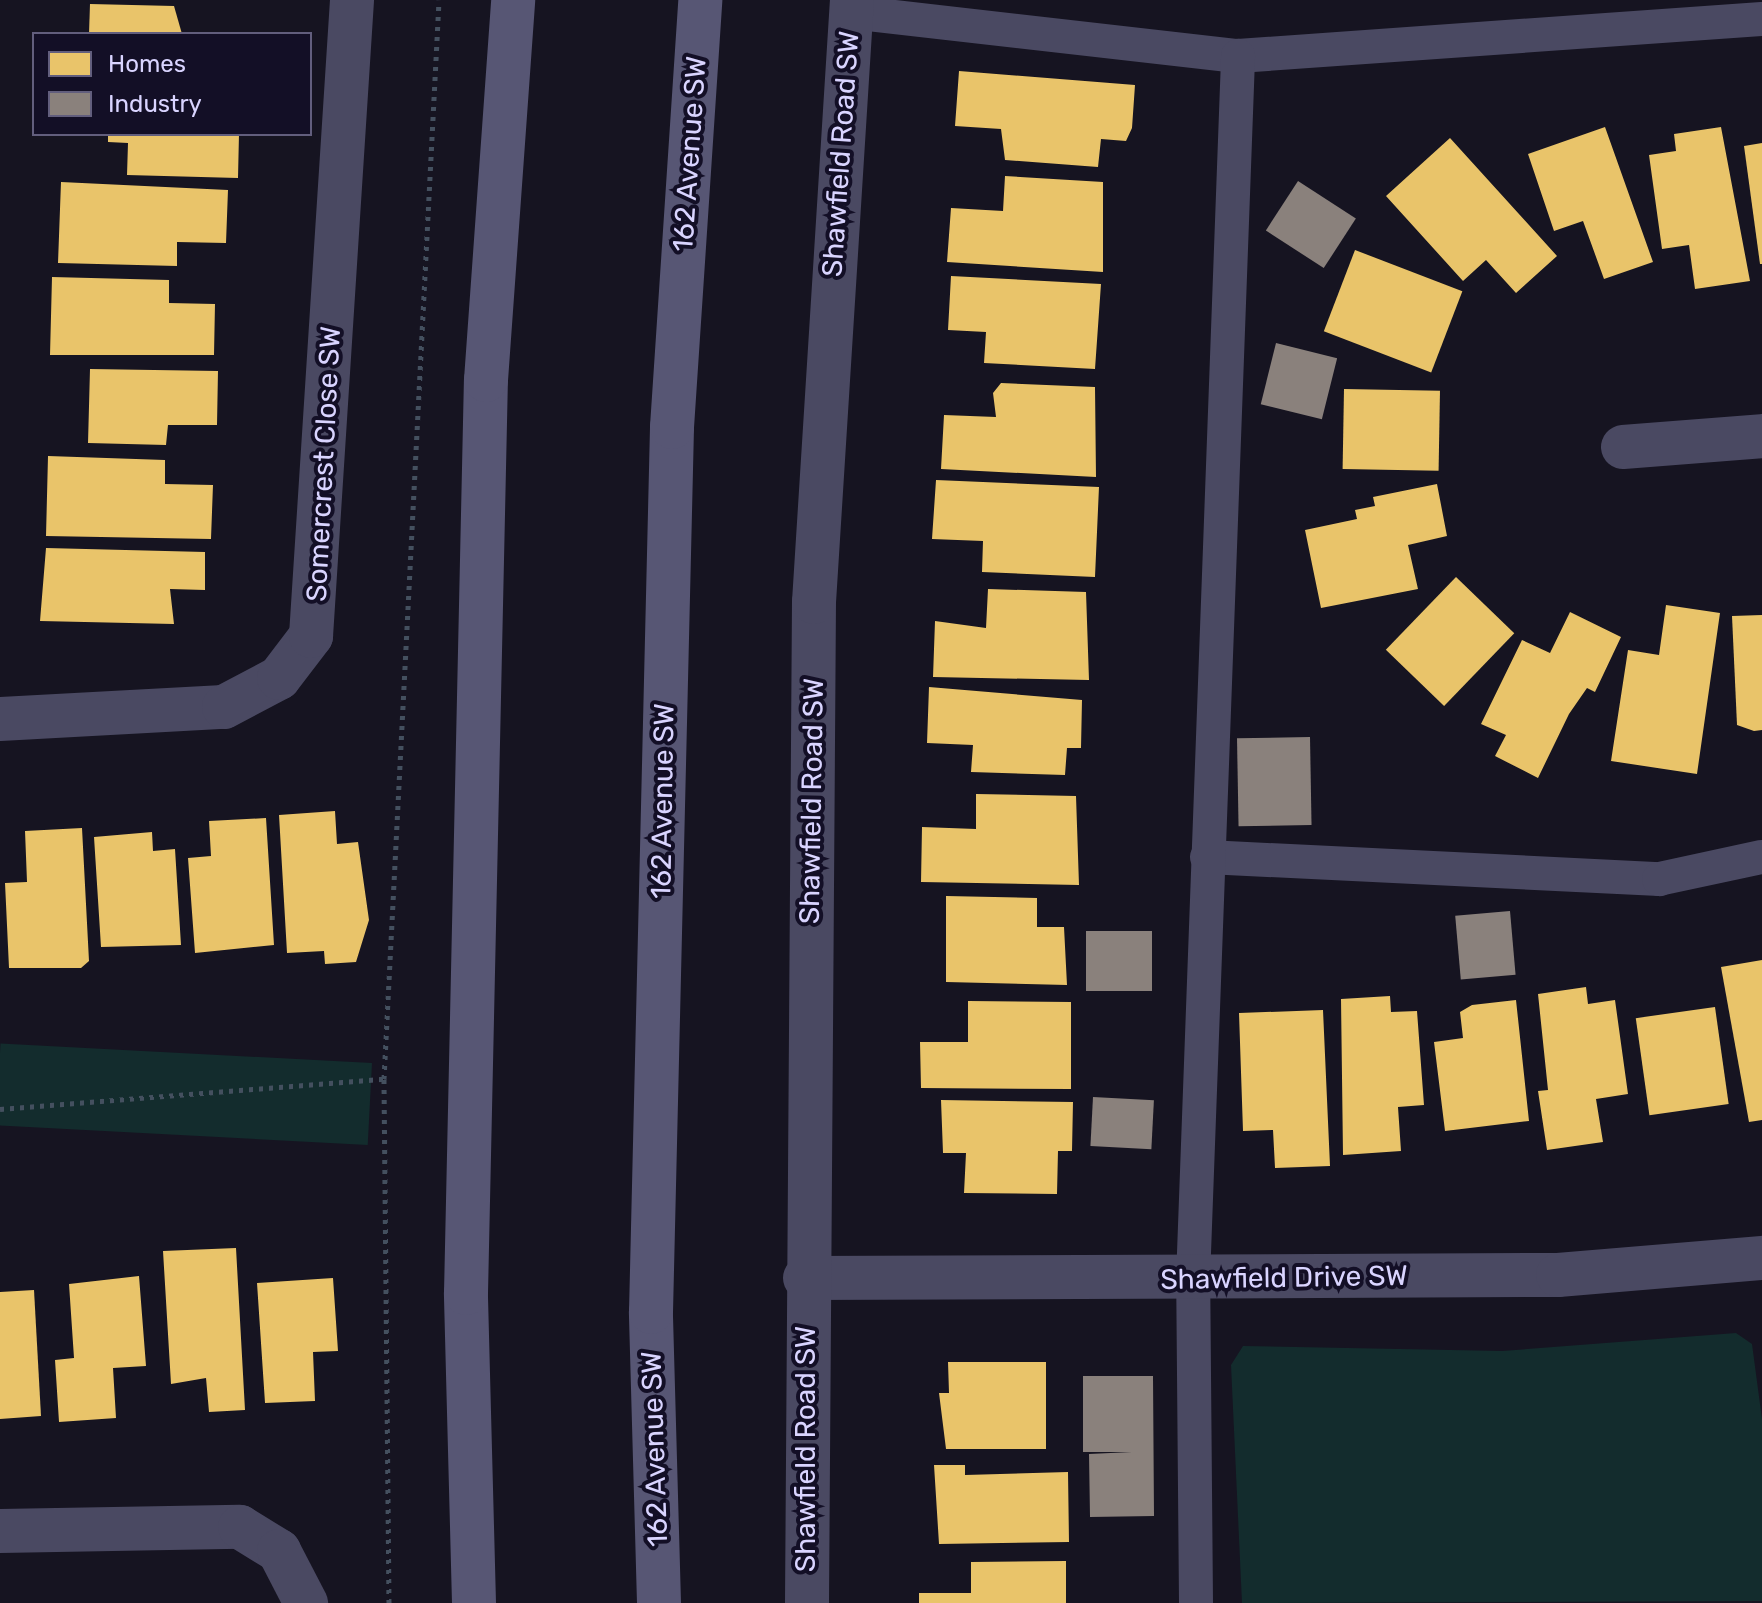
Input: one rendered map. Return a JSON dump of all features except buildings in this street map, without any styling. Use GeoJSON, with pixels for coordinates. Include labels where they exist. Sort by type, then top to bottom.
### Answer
{"type":"FeatureCollection","features":[{"type":"Feature","properties":{"kind":"main road"},"geometry":{"type":"LineString","coordinates":[[474,1603],[466,1293],[486,395],[513,0]]}},
{"type":"Feature","properties":{"kind":"main road","name":"162 Avenue SW"},"geometry":{"type":"LineString","coordinates":[[659,1603],[651,1312],[669,522],[700,0]]}},
{"type":"Feature","properties":{"kind":"street","name":"Somercrest Close SW"},"geometry":{"type":"LineString","coordinates":[[0,719],[224,707],[279,678],[311,636],[352,0]]}},
{"type":"Feature","properties":{"kind":"street","name":"Shawfield Road SW"},"geometry":{"type":"LineString","coordinates":[[807,1603],[805,1278],[814,602],[851,6]]}},
{"type":"Feature","properties":{"kind":"street"},"geometry":{"type":"LineString","coordinates":[[1623,447],[1762,436]]}},
{"type":"Feature","properties":{"kind":"street","name":"Shawfield Drive SW"},"geometry":{"type":"LineString","coordinates":[[805,1278],[1193,1280],[1558,1275],[1762,1258]]}},
{"type":"Feature","properties":{"kind":"street"},"geometry":{"type":"LineString","coordinates":[[0,1531],[220,1523],[279,1551],[306,1603]]}},
{"type":"Feature","properties":{"kind":"lane"},"geometry":{"type":"LineString","coordinates":[[851,6],[1238,56],[1762,19]]}},
{"type":"Feature","properties":{"kind":"lane"},"geometry":{"type":"LineString","coordinates":[[1196,1603],[1193,1280],[1238,56]]}},
{"type":"Feature","properties":{"kind":"lane"},"geometry":{"type":"LineString","coordinates":[[1207,857],[1659,879],[1762,857]]}},
{"type":"Feature","properties":{"kind":"path"},"geometry":{"type":"LineString","coordinates":[[389,1603],[384,1079],[439,0]]}},
{"type":"Feature","properties":{"kind":"path"},"geometry":{"type":"LineString","coordinates":[[0,1109],[384,1079]]}},
{"type":"Feature","properties":{"kind":"green space"},"geometry":{"type":"Polygon","coordinates":[[[1,1044],[372,1063],[368,1145],[0,1126],[1,1044]]]}},
{"type":"Feature","properties":{"kind":"green space"},"geometry":{"type":"Polygon","coordinates":[[[1736,1333],[1752,1344],[1762,1419],[1762,1601],[1242,1603],[1231,1365],[1243,1346],[1502,1351],[1736,1333]]]}}]}
